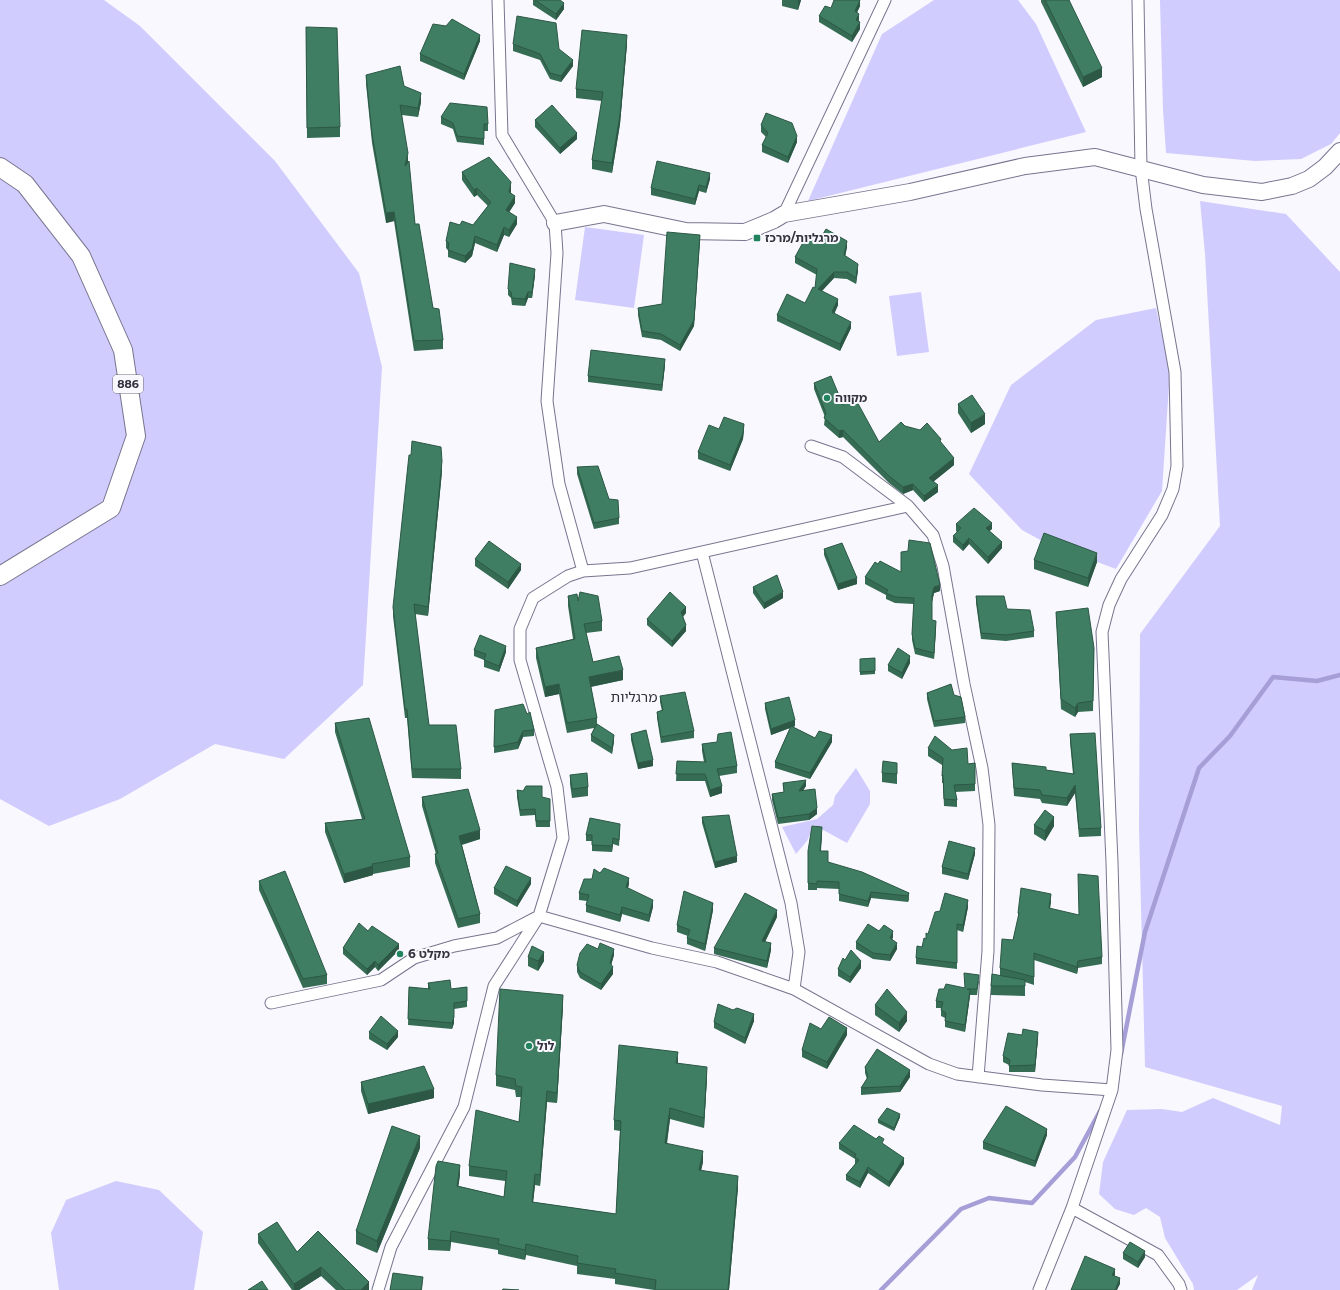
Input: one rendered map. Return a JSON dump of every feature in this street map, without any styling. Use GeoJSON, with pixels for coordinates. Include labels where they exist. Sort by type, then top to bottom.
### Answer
{"type":"FeatureCollection","features":[{"type":"Feature","properties":{"kind":"main road","name":"886"},"geometry":{"type":"LineString","coordinates":[[0,167],[25,184],[81,256],[123,350],[136,436],[111,508],[0,576]]}},
{"type":"Feature","properties":{"kind":"street"},"geometry":{"type":"LineString","coordinates":[[498,0],[502,135],[555,223],[557,253],[547,401],[559,484],[583,571]]}},
{"type":"Feature","properties":{"kind":"street"},"geometry":{"type":"LineString","coordinates":[[784,214],[885,0]]}},
{"type":"Feature","properties":{"kind":"street"},"geometry":{"type":"LineString","coordinates":[[1039,1290],[1072,1208],[1112,1090],[1117,1050],[1113,869],[1102,632],[1108,604],[1121,579],[1162,515],[1173,489],[1177,466],[1175,372],[1146,209],[1141,168],[1138,0]]}},
{"type":"Feature","properties":{"kind":"street"},"geometry":{"type":"LineString","coordinates":[[555,223],[604,214],[686,231],[745,232],[774,220],[784,214],[910,192],[1025,166],[1095,157],[1203,185],[1262,192],[1292,186],[1309,179],[1325,167],[1340,151]]}},
{"type":"Feature","properties":{"kind":"street"},"geometry":{"type":"LineString","coordinates":[[811,446],[843,456],[908,506],[933,535],[943,566],[964,684],[982,768],[989,825],[988,952],[978,1077]]}},
{"type":"Feature","properties":{"kind":"street"},"geometry":{"type":"LineString","coordinates":[[378,1290],[392,1247],[464,1107],[494,986],[539,916],[563,838],[557,787],[520,660],[520,629],[534,598],[568,576],[583,571],[630,568],[908,506]]}},
{"type":"Feature","properties":{"kind":"street"},"geometry":{"type":"LineString","coordinates":[[702,552],[791,903],[799,952],[794,989]]}},
{"type":"Feature","properties":{"kind":"street"},"geometry":{"type":"LineString","coordinates":[[271,1004],[381,980],[414,958],[454,946],[497,938],[539,916],[652,948],[717,962],[794,989],[929,1064],[957,1074],[1042,1085],[1112,1090]]}},
{"type":"Feature","properties":{"kind":"street"},"geometry":{"type":"LineString","coordinates":[[1072,1208],[1158,1255],[1179,1284],[1181,1290]]}},
{"type":"Feature","properties":{"kind":"shaded area"},"geometry":{"type":"Polygon","coordinates":[[[0,0],[104,0],[140,26],[275,161],[359,273],[382,367],[363,685],[284,759],[215,744],[120,799],[49,826],[0,799],[0,0]]]}},
{"type":"Feature","properties":{"kind":"shaded area"},"geometry":{"type":"Polygon","coordinates":[[[934,0],[1018,0],[1036,24],[1086,132],[808,201],[882,34],[934,0]]]}},
{"type":"Feature","properties":{"kind":"shaded area"},"geometry":{"type":"Polygon","coordinates":[[[1160,0],[1340,0],[1340,133],[1331,144],[1301,159],[1255,161],[1166,153],[1163,110],[1160,0]]]}},
{"type":"Feature","properties":{"kind":"shaded area"},"geometry":{"type":"Polygon","coordinates":[[[1200,201],[1286,214],[1340,272],[1340,1290],[1252,1290],[1258,1275],[1237,1290],[1194,1290],[1193,1284],[1165,1238],[1160,1217],[1146,1208],[1134,1215],[1115,1209],[1099,1194],[1103,1162],[1127,1110],[1162,1109],[1182,1112],[1213,1098],[1280,1125],[1282,1106],[1145,1067],[1139,828],[1140,634],[1220,526],[1205,254],[1200,201]]]}},
{"type":"Feature","properties":{"kind":"shaded area"},"geometry":{"type":"Polygon","coordinates":[[[585,227],[644,235],[634,308],[575,300],[585,227]]]}},
{"type":"Feature","properties":{"kind":"shaded area"},"geometry":{"type":"Polygon","coordinates":[[[921,292],[929,352],[897,356],[889,296],[921,292]]]}},
{"type":"Feature","properties":{"kind":"shaded area"},"geometry":{"type":"Polygon","coordinates":[[[1156,308],[1170,370],[1162,491],[1116,569],[1044,542],[1022,530],[969,474],[1011,385],[1096,320],[1156,308]]]}},
{"type":"Feature","properties":{"kind":"shaded area"},"geometry":{"type":"Polygon","coordinates":[[[856,768],[870,791],[870,804],[847,843],[814,825],[807,841],[796,854],[782,827],[817,819],[833,805],[835,796],[856,768]]]}},
{"type":"Feature","properties":{"kind":"shaded area"},"geometry":{"type":"Polygon","coordinates":[[[116,1181],[159,1190],[203,1232],[194,1290],[59,1290],[51,1233],[66,1200],[116,1181]]]}},
{"type":"Feature","properties":{"kind":"building"},"geometry":{"type":"Polygon","coordinates":[[[535,0],[560,0],[564,3],[556,14],[535,0]]]}},
{"type":"Feature","properties":{"kind":"building"},"geometry":{"type":"Polygon","coordinates":[[[834,0],[860,0],[855,11],[859,14],[856,20],[860,22],[852,36],[819,16],[825,6],[831,8],[834,0]]]}},
{"type":"Feature","properties":{"kind":"building"},"geometry":{"type":"Polygon","coordinates":[[[1045,0],[1069,0],[1102,68],[1083,77],[1045,0]]]}},
{"type":"Feature","properties":{"kind":"building"},"geometry":{"type":"Polygon","coordinates":[[[517,16],[556,23],[559,49],[573,60],[561,76],[550,73],[540,54],[513,44],[517,16]]]}},
{"type":"Feature","properties":{"kind":"building"},"geometry":{"type":"Polygon","coordinates":[[[452,19],[480,35],[464,74],[420,54],[433,24],[446,26],[452,19]]]}},
{"type":"Feature","properties":{"kind":"building"},"geometry":{"type":"Polygon","coordinates":[[[306,27],[337,28],[340,127],[307,128],[306,27]]]}},
{"type":"Feature","properties":{"kind":"building"},"geometry":{"type":"Polygon","coordinates":[[[582,30],[627,35],[620,115],[612,163],[592,160],[603,92],[576,89],[582,30]]]}},
{"type":"Feature","properties":{"kind":"building"},"geometry":{"type":"Polygon","coordinates":[[[400,66],[404,86],[421,93],[418,108],[400,105],[408,153],[405,166],[409,161],[415,224],[419,224],[433,308],[439,309],[443,340],[414,341],[394,212],[386,213],[372,134],[366,75],[400,66]]]}},
{"type":"Feature","properties":{"kind":"building"},"geometry":{"type":"Polygon","coordinates":[[[450,103],[487,107],[488,124],[484,124],[484,139],[457,136],[453,123],[441,117],[450,103]]]}},
{"type":"Feature","properties":{"kind":"building"},"geometry":{"type":"Polygon","coordinates":[[[552,105],[577,133],[560,148],[535,120],[552,105]]]}},
{"type":"Feature","properties":{"kind":"building"},"geometry":{"type":"Polygon","coordinates":[[[766,113],[792,123],[797,136],[788,157],[762,145],[768,133],[761,125],[766,113]]]}},
{"type":"Feature","properties":{"kind":"building"},"geometry":{"type":"Polygon","coordinates":[[[489,157],[511,182],[509,192],[515,196],[506,210],[517,217],[509,230],[504,227],[497,245],[475,236],[472,249],[465,256],[448,250],[449,243],[446,241],[450,222],[460,225],[462,221],[473,225],[491,202],[477,188],[474,190],[462,172],[489,157]]]}},
{"type":"Feature","properties":{"kind":"building"},"geometry":{"type":"Polygon","coordinates":[[[657,161],[710,173],[706,187],[699,185],[695,199],[651,188],[657,161]]]}},
{"type":"Feature","properties":{"kind":"building"},"geometry":{"type":"Polygon","coordinates":[[[826,229],[847,241],[844,255],[858,264],[856,278],[847,272],[834,272],[818,289],[838,299],[832,312],[851,322],[840,344],[777,315],[787,294],[805,303],[813,287],[815,288],[817,269],[795,257],[806,237],[818,243],[826,229]]]}},
{"type":"Feature","properties":{"kind":"building"},"geometry":{"type":"Polygon","coordinates":[[[667,232],[700,235],[694,320],[680,345],[661,334],[642,331],[638,308],[662,304],[667,232]]]}},
{"type":"Feature","properties":{"kind":"building"},"geometry":{"type":"Polygon","coordinates":[[[510,263],[535,269],[532,292],[528,292],[525,299],[512,298],[511,292],[508,289],[510,263]]]}},
{"type":"Feature","properties":{"kind":"building"},"geometry":{"type":"Polygon","coordinates":[[[591,350],[665,359],[662,385],[588,376],[591,350]]]}},
{"type":"Feature","properties":{"kind":"building"},"geometry":{"type":"Polygon","coordinates":[[[831,376],[843,405],[855,398],[879,442],[901,422],[905,426],[920,430],[927,423],[941,439],[940,441],[954,458],[929,478],[938,485],[924,496],[913,484],[903,487],[889,476],[843,430],[839,431],[824,418],[826,413],[814,383],[831,376]]]}},
{"type":"Feature","properties":{"kind":"building"},"geometry":{"type":"Polygon","coordinates":[[[972,395],[985,414],[971,423],[958,404],[972,395]]]}},
{"type":"Feature","properties":{"kind":"building"},"geometry":{"type":"Polygon","coordinates":[[[724,417],[744,424],[743,433],[730,465],[698,452],[709,425],[719,429],[724,417]]]}},
{"type":"Feature","properties":{"kind":"building"},"geometry":{"type":"Polygon","coordinates":[[[412,441],[441,447],[442,461],[428,607],[414,604],[429,725],[456,725],[461,769],[412,769],[407,709],[405,709],[393,607],[409,455],[411,455],[412,441]]]}},
{"type":"Feature","properties":{"kind":"building"},"geometry":{"type":"Polygon","coordinates":[[[598,466],[609,499],[618,500],[619,518],[594,523],[577,467],[598,466]]]}},
{"type":"Feature","properties":{"kind":"building"},"geometry":{"type":"Polygon","coordinates":[[[974,508],[992,523],[986,528],[1002,542],[988,557],[969,538],[963,545],[953,536],[961,528],[956,524],[974,508]]]}},
{"type":"Feature","properties":{"kind":"building"},"geometry":{"type":"Polygon","coordinates":[[[1044,533],[1097,553],[1088,578],[1034,560],[1044,533]]]}},
{"type":"Feature","properties":{"kind":"building"},"geometry":{"type":"Polygon","coordinates":[[[909,540],[930,543],[940,585],[934,587],[932,596],[932,620],[936,621],[934,653],[915,648],[912,634],[914,598],[895,597],[886,593],[888,590],[865,577],[875,562],[878,564],[880,561],[901,572],[901,552],[908,551],[909,540]]]}},
{"type":"Feature","properties":{"kind":"building"},"geometry":{"type":"Polygon","coordinates":[[[489,541],[521,564],[508,582],[475,559],[489,541]]]}},
{"type":"Feature","properties":{"kind":"building"},"geometry":{"type":"Polygon","coordinates":[[[842,543],[857,578],[838,584],[824,549],[842,543]]]}},
{"type":"Feature","properties":{"kind":"building"},"geometry":{"type":"Polygon","coordinates":[[[777,575],[783,592],[764,603],[753,587],[777,575]]]}},
{"type":"Feature","properties":{"kind":"building"},"geometry":{"type":"Polygon","coordinates":[[[580,592],[598,596],[602,621],[584,624],[593,662],[619,656],[623,670],[589,677],[597,718],[567,723],[559,684],[545,687],[536,648],[575,639],[568,596],[577,594],[578,601],[580,592]]]}},
{"type":"Feature","properties":{"kind":"building"},"geometry":{"type":"Polygon","coordinates":[[[670,592],[686,607],[681,612],[686,625],[672,641],[647,619],[670,592]]]}},
{"type":"Feature","properties":{"kind":"building"},"geometry":{"type":"Polygon","coordinates":[[[976,596],[1004,596],[1007,609],[1030,610],[1034,631],[1006,635],[981,633],[976,596]]]}},
{"type":"Feature","properties":{"kind":"building"},"geometry":{"type":"Polygon","coordinates":[[[1088,608],[1094,648],[1093,701],[1078,703],[1075,708],[1061,699],[1056,612],[1088,608]]]}},
{"type":"Feature","properties":{"kind":"building"},"geometry":{"type":"Polygon","coordinates":[[[480,635],[506,646],[499,666],[484,660],[486,654],[474,650],[480,635]]]}},
{"type":"Feature","properties":{"kind":"building"},"geometry":{"type":"Polygon","coordinates":[[[898,648],[910,656],[902,673],[888,665],[898,648]]]}},
{"type":"Feature","properties":{"kind":"building"},"geometry":{"type":"Polygon","coordinates":[[[875,658],[875,671],[860,672],[860,659],[875,658]]]}},
{"type":"Feature","properties":{"kind":"building"},"geometry":{"type":"Polygon","coordinates":[[[951,684],[954,695],[961,697],[965,717],[934,721],[927,693],[951,684]]]}},
{"type":"Feature","properties":{"kind":"building"},"geometry":{"type":"Polygon","coordinates":[[[685,692],[694,731],[661,737],[657,712],[663,710],[660,696],[685,692]]]}},
{"type":"Feature","properties":{"kind":"building"},"geometry":{"type":"Polygon","coordinates":[[[789,697],[795,720],[771,729],[765,703],[789,697]]]}},
{"type":"Feature","properties":{"kind":"building"},"geometry":{"type":"Polygon","coordinates":[[[523,704],[527,714],[530,712],[534,730],[523,731],[518,742],[494,747],[495,710],[523,704]]]}},
{"type":"Feature","properties":{"kind":"building"},"geometry":{"type":"Polygon","coordinates":[[[369,718],[410,857],[372,864],[373,866],[344,874],[325,823],[365,819],[335,723],[369,718]]]}},
{"type":"Feature","properties":{"kind":"building"},"geometry":{"type":"Polygon","coordinates":[[[597,724],[614,735],[612,748],[591,735],[597,724]]]}},
{"type":"Feature","properties":{"kind":"building"},"geometry":{"type":"Polygon","coordinates":[[[791,726],[815,738],[819,731],[832,735],[810,773],[775,762],[791,726]]]}},
{"type":"Feature","properties":{"kind":"building"},"geometry":{"type":"Polygon","coordinates":[[[646,730],[653,760],[638,763],[631,734],[646,730]]]}},
{"type":"Feature","properties":{"kind":"building"},"geometry":{"type":"Polygon","coordinates":[[[731,732],[737,766],[717,769],[722,786],[710,790],[705,774],[676,774],[677,761],[706,762],[702,744],[717,742],[718,734],[731,732]]]}},
{"type":"Feature","properties":{"kind":"building"},"geometry":{"type":"Polygon","coordinates":[[[1095,733],[1101,828],[1079,829],[1075,785],[1067,798],[1042,795],[1040,790],[1014,788],[1012,763],[1046,767],[1046,770],[1074,774],[1070,734],[1095,733]]]}},
{"type":"Feature","properties":{"kind":"building"},"geometry":{"type":"Polygon","coordinates":[[[935,736],[952,750],[967,748],[968,764],[975,763],[975,784],[954,785],[957,800],[944,799],[943,775],[942,776],[943,758],[928,748],[935,736]]]}},
{"type":"Feature","properties":{"kind":"building"},"geometry":{"type":"Polygon","coordinates":[[[883,761],[897,763],[897,774],[882,773],[883,761]]]}},
{"type":"Feature","properties":{"kind":"building"},"geometry":{"type":"Polygon","coordinates":[[[587,773],[588,787],[572,789],[570,775],[587,773]]]}},
{"type":"Feature","properties":{"kind":"building"},"geometry":{"type":"Polygon","coordinates":[[[806,780],[799,791],[815,789],[817,808],[809,814],[778,818],[772,794],[784,792],[783,783],[806,780]]]}},
{"type":"Feature","properties":{"kind":"building"},"geometry":{"type":"Polygon","coordinates":[[[526,786],[542,786],[542,797],[550,799],[550,821],[536,821],[535,809],[520,810],[517,790],[523,791],[526,786]]]}},
{"type":"Feature","properties":{"kind":"building"},"geometry":{"type":"Polygon","coordinates":[[[468,789],[480,830],[459,836],[480,914],[458,919],[435,854],[438,853],[422,797],[468,789]]]}},
{"type":"Feature","properties":{"kind":"building"},"geometry":{"type":"Polygon","coordinates":[[[1045,810],[1054,817],[1045,831],[1034,825],[1045,810]]]}},
{"type":"Feature","properties":{"kind":"building"},"geometry":{"type":"Polygon","coordinates":[[[729,815],[737,856],[715,862],[702,817],[729,815]]]}},
{"type":"Feature","properties":{"kind":"building"},"geometry":{"type":"Polygon","coordinates":[[[590,818],[620,824],[619,840],[613,838],[612,846],[592,845],[592,835],[586,835],[590,818]]]}},
{"type":"Feature","properties":{"kind":"building"},"geometry":{"type":"Polygon","coordinates":[[[812,826],[822,827],[820,851],[828,851],[828,862],[862,872],[909,893],[908,896],[871,892],[868,901],[839,894],[839,882],[817,881],[817,884],[808,883],[808,851],[812,826]]]}},
{"type":"Feature","properties":{"kind":"building"},"geometry":{"type":"Polygon","coordinates":[[[949,841],[975,848],[968,874],[942,867],[949,841]]]}},
{"type":"Feature","properties":{"kind":"building"},"geometry":{"type":"Polygon","coordinates":[[[506,866],[531,878],[517,901],[494,888],[506,866]]]}},
{"type":"Feature","properties":{"kind":"building"},"geometry":{"type":"Polygon","coordinates":[[[604,868],[629,878],[626,887],[653,900],[649,915],[622,907],[620,915],[586,905],[589,895],[579,893],[584,879],[592,879],[594,869],[600,873],[604,868]]]}},
{"type":"Feature","properties":{"kind":"building"},"geometry":{"type":"Polygon","coordinates":[[[285,871],[327,975],[303,979],[259,881],[285,871]]]}},
{"type":"Feature","properties":{"kind":"building"},"geometry":{"type":"Polygon","coordinates":[[[1078,874],[1098,876],[1102,957],[1078,961],[1077,967],[1034,953],[1034,977],[1000,968],[1002,939],[1013,940],[1019,913],[1021,888],[1051,894],[1049,908],[1079,915],[1078,874]]]}},
{"type":"Feature","properties":{"kind":"building"},"geometry":{"type":"Polygon","coordinates":[[[684,891],[713,903],[705,944],[687,938],[690,930],[677,925],[684,891]]]}},
{"type":"Feature","properties":{"kind":"building"},"geometry":{"type":"Polygon","coordinates":[[[745,893],[777,910],[762,941],[771,943],[767,961],[714,948],[745,893]]]}},
{"type":"Feature","properties":{"kind":"building"},"geometry":{"type":"Polygon","coordinates":[[[945,893],[968,900],[963,925],[957,924],[957,963],[916,958],[917,946],[922,947],[924,938],[926,939],[926,933],[928,934],[935,912],[940,911],[945,893]]]}},
{"type":"Feature","properties":{"kind":"building"},"geometry":{"type":"Polygon","coordinates":[[[359,923],[368,931],[372,926],[399,944],[378,965],[375,961],[367,969],[343,948],[359,923]]]}},
{"type":"Feature","properties":{"kind":"building"},"geometry":{"type":"Polygon","coordinates":[[[868,924],[879,931],[884,925],[893,931],[890,938],[897,943],[890,955],[873,953],[856,942],[868,924]]]}},
{"type":"Feature","properties":{"kind":"building"},"geometry":{"type":"Polygon","coordinates":[[[600,943],[614,949],[610,963],[613,967],[601,984],[580,972],[577,965],[580,953],[587,944],[598,949],[600,943]]]}},
{"type":"Feature","properties":{"kind":"building"},"geometry":{"type":"Polygon","coordinates":[[[532,946],[544,952],[538,961],[528,957],[532,946]]]}},
{"type":"Feature","properties":{"kind":"building"},"geometry":{"type":"Polygon","coordinates":[[[851,950],[861,961],[850,977],[838,969],[843,958],[845,960],[851,950]]]}},
{"type":"Feature","properties":{"kind":"building"},"geometry":{"type":"Polygon","coordinates":[[[964,973],[979,975],[977,989],[967,989],[970,990],[965,1025],[945,1021],[946,1013],[941,1010],[943,1002],[936,1001],[939,989],[944,989],[946,984],[965,988],[964,973]]]}},
{"type":"Feature","properties":{"kind":"building"},"geometry":{"type":"Polygon","coordinates":[[[992,974],[1025,980],[1025,986],[991,986],[992,974]]]}},
{"type":"Feature","properties":{"kind":"building"},"geometry":{"type":"Polygon","coordinates":[[[450,980],[451,989],[467,987],[467,1001],[454,1003],[454,1017],[452,1023],[408,1019],[409,987],[430,989],[428,983],[450,980]]]}},
{"type":"Feature","properties":{"kind":"building"},"geometry":{"type":"Polygon","coordinates":[[[500,989],[563,995],[557,1093],[547,1091],[540,1175],[535,1174],[532,1202],[616,1214],[621,1121],[614,1120],[619,1045],[678,1052],[676,1063],[707,1067],[704,1118],[670,1108],[665,1143],[703,1151],[699,1170],[738,1176],[728,1290],[655,1290],[656,1280],[615,1273],[616,1269],[577,1263],[578,1256],[526,1244],[525,1250],[498,1244],[499,1239],[451,1231],[450,1241],[428,1239],[436,1166],[438,1161],[460,1165],[457,1186],[504,1197],[507,1171],[469,1166],[476,1110],[519,1122],[522,1087],[516,1086],[515,1079],[496,1075],[500,989]]]}},
{"type":"Feature","properties":{"kind":"building"},"geometry":{"type":"Polygon","coordinates":[[[887,989],[907,1012],[899,1023],[875,1005],[887,989]]]}},
{"type":"Feature","properties":{"kind":"building"},"geometry":{"type":"Polygon","coordinates":[[[718,1004],[733,1010],[737,1008],[754,1014],[745,1038],[714,1022],[718,1004]]]}},
{"type":"Feature","properties":{"kind":"building"},"geometry":{"type":"Polygon","coordinates":[[[381,1016],[398,1031],[387,1044],[369,1032],[381,1016]]]}},
{"type":"Feature","properties":{"kind":"building"},"geometry":{"type":"Polygon","coordinates":[[[829,1017],[847,1028],[827,1062],[802,1050],[810,1023],[821,1029],[829,1017]]]}},
{"type":"Feature","properties":{"kind":"building"},"geometry":{"type":"Polygon","coordinates":[[[1023,1029],[1038,1032],[1035,1065],[1009,1066],[1010,1060],[1003,1056],[1008,1033],[1022,1035],[1023,1029]]]}},
{"type":"Feature","properties":{"kind":"building"},"geometry":{"type":"Polygon","coordinates":[[[877,1049],[910,1070],[900,1086],[861,1088],[868,1077],[865,1067],[877,1049]]]}},
{"type":"Feature","properties":{"kind":"building"},"geometry":{"type":"Polygon","coordinates":[[[424,1066],[434,1089],[368,1104],[361,1082],[424,1066]]]}},
{"type":"Feature","properties":{"kind":"building"},"geometry":{"type":"Polygon","coordinates":[[[1006,1106],[1047,1129],[1035,1161],[983,1142],[1006,1106]]]}},
{"type":"Feature","properties":{"kind":"building"},"geometry":{"type":"Polygon","coordinates":[[[887,1108],[900,1114],[894,1128],[878,1120],[887,1108]]]}},
{"type":"Feature","properties":{"kind":"building"},"geometry":{"type":"Polygon","coordinates":[[[854,1125],[876,1139],[879,1136],[884,1139],[882,1143],[904,1158],[889,1182],[868,1167],[860,1182],[846,1175],[859,1160],[855,1157],[856,1154],[839,1143],[854,1125]]]}},
{"type":"Feature","properties":{"kind":"building"},"geometry":{"type":"Polygon","coordinates":[[[392,1126],[420,1136],[377,1241],[356,1231],[392,1126]]]}},
{"type":"Feature","properties":{"kind":"building"},"geometry":{"type":"Polygon","coordinates":[[[277,1222],[297,1252],[318,1231],[369,1282],[361,1290],[345,1290],[321,1267],[294,1284],[258,1234],[277,1222]]]}},
{"type":"Feature","properties":{"kind":"building"},"geometry":{"type":"Polygon","coordinates":[[[1130,1242],[1145,1251],[1138,1262],[1123,1253],[1130,1242]]]}},
{"type":"Feature","properties":{"kind":"building"},"geometry":{"type":"Polygon","coordinates":[[[1085,1256],[1115,1269],[1112,1275],[1120,1278],[1115,1290],[1071,1290],[1085,1256]]]}},
{"type":"Feature","properties":{"kind":"building"},"geometry":{"type":"Polygon","coordinates":[[[393,1273],[423,1277],[421,1290],[390,1290],[393,1273]]]}},
{"type":"Feature","properties":{"kind":"building"},"geometry":{"type":"Polygon","coordinates":[[[262,1281],[268,1290],[248,1290],[262,1281]]]}},
{"type":"Feature","properties":{"kind":"waterway"},"geometry":{"type":"LineString","coordinates":[[1121,1054],[1145,932],[1199,768],[1230,736],[1273,677],[1317,681],[1340,675]]}},
{"type":"Feature","properties":{"kind":"waterway"},"geometry":{"type":"LineString","coordinates":[[881,1290],[961,1209],[989,1198],[1032,1203],[1075,1157],[1100,1111]]}},
{"type":"Feature","properties":{"kind":"place","name":"מרגליות/מרכז"},"geometry":{"type":"Point","coordinates":[757,238]}},
{"type":"Feature","properties":{"kind":"place","name":"מקווה"},"geometry":{"type":"Point","coordinates":[827,398]}},
{"type":"Feature","properties":{"kind":"place","name":"מקלט 6"},"geometry":{"type":"Point","coordinates":[400,954]}},
{"type":"Feature","properties":{"kind":"place","name":"לול"},"geometry":{"type":"Point","coordinates":[529,1046]}},
{"type":"Feature","properties":{"kind":"district","name":"מרגליות"},"geometry":{"type":"Point","coordinates":[634,697]}}]}
